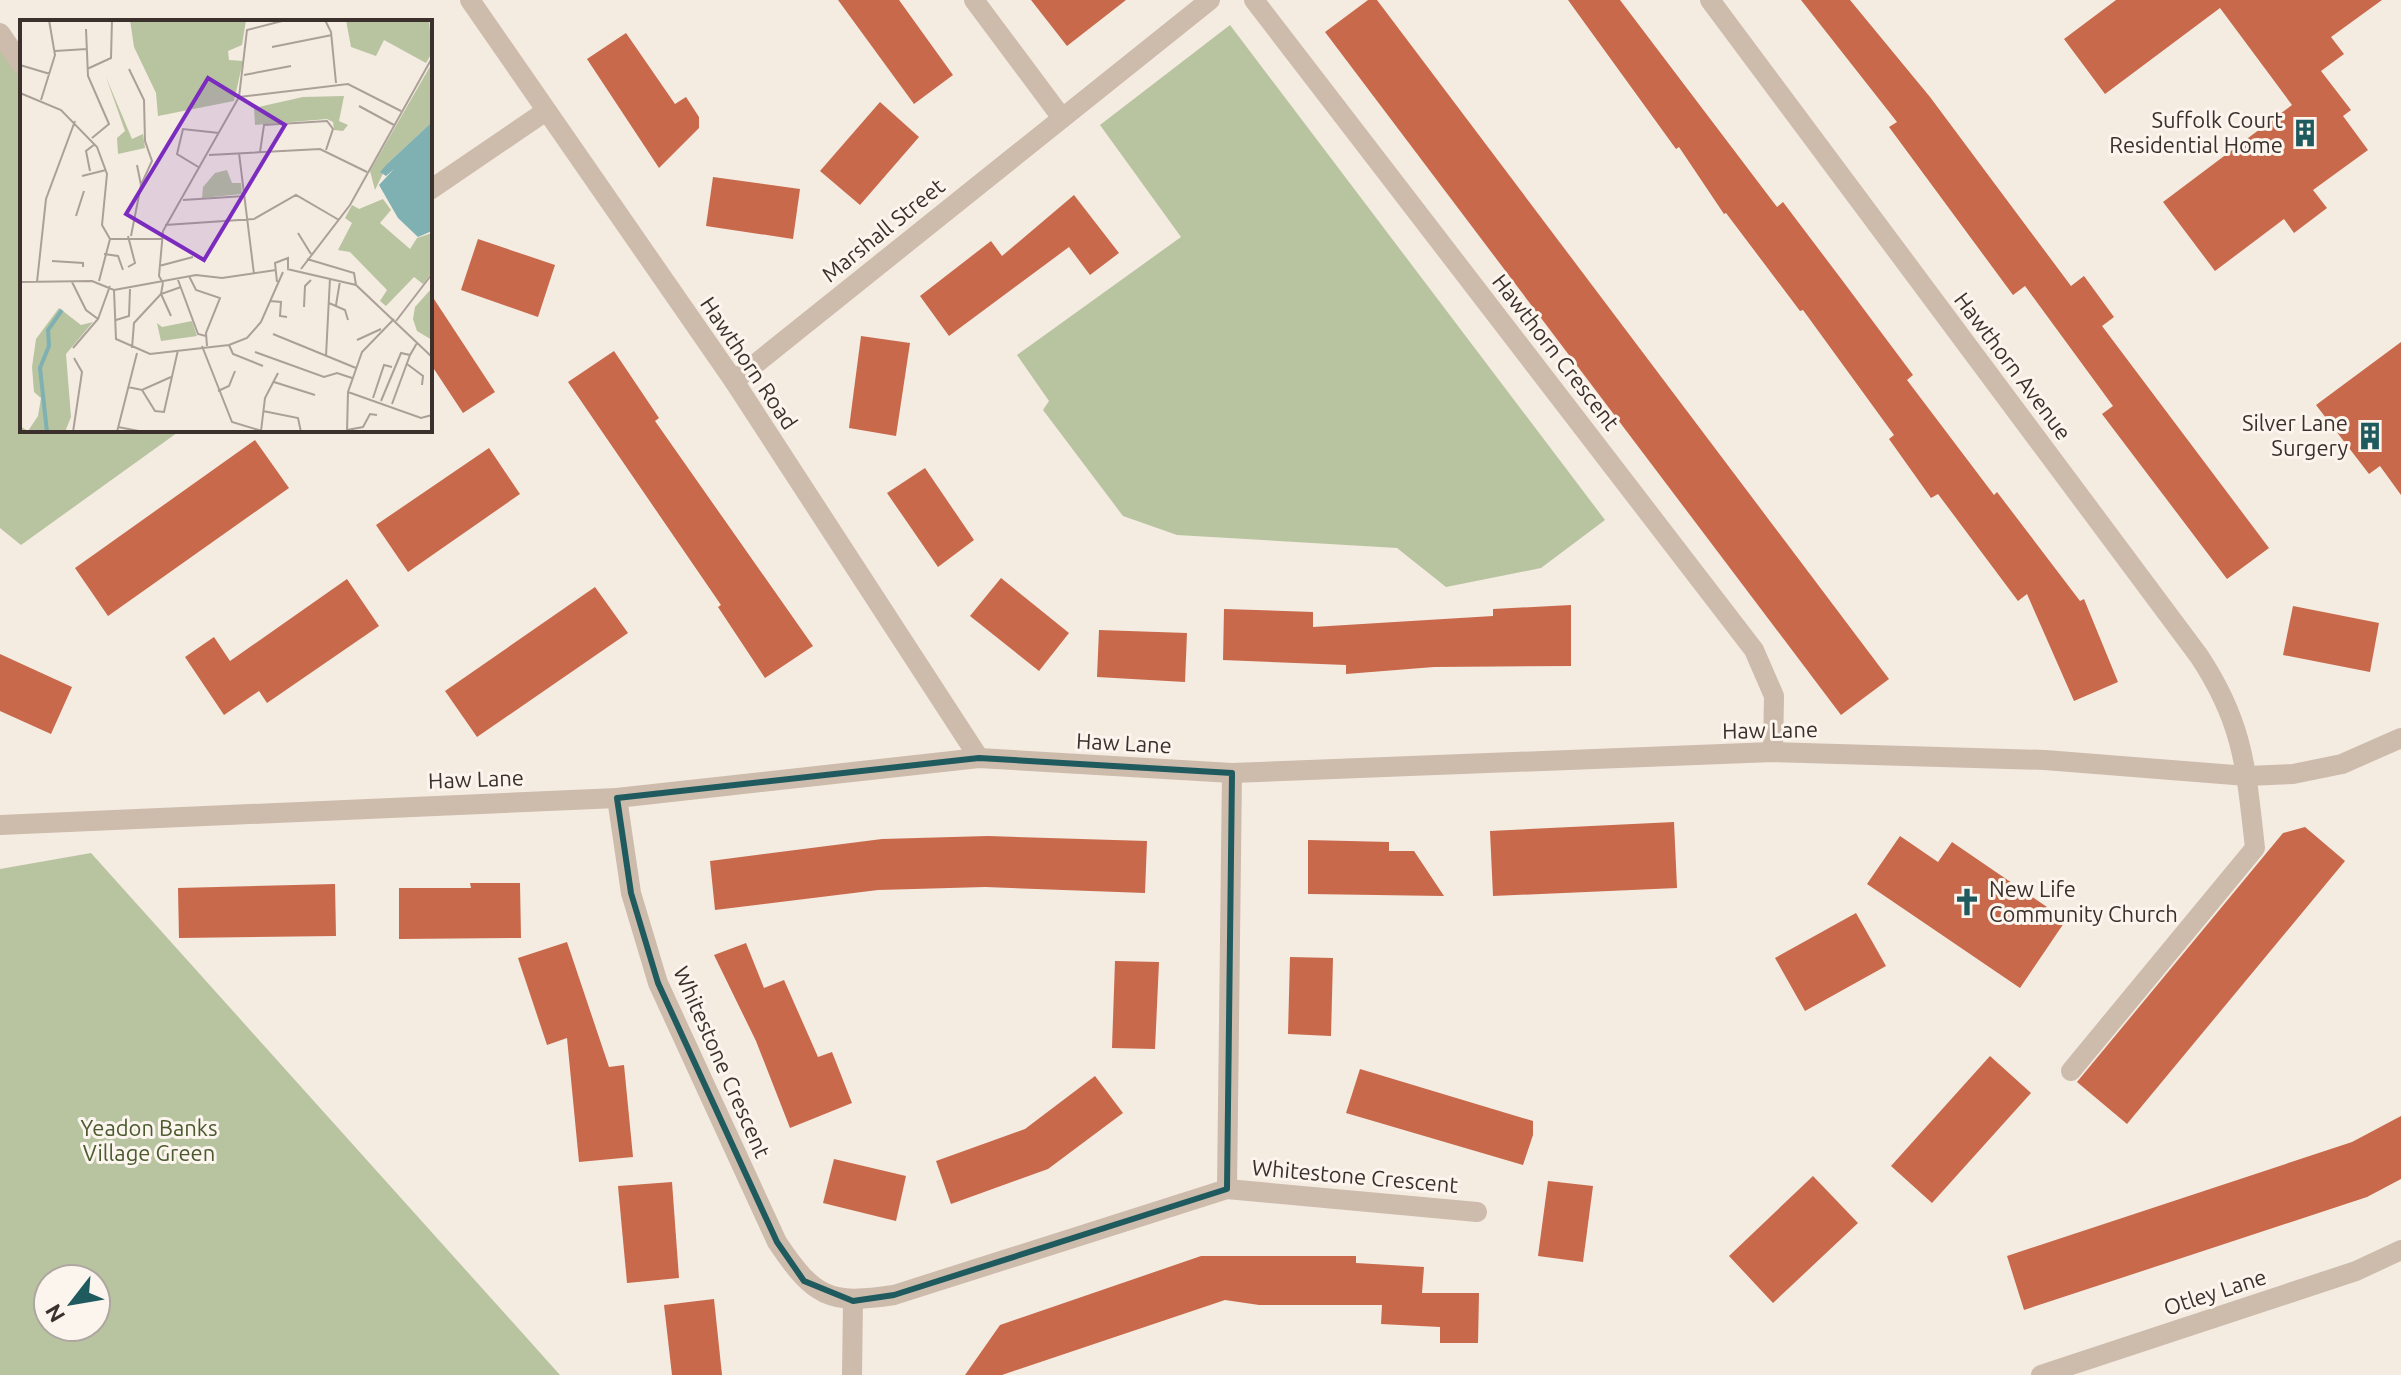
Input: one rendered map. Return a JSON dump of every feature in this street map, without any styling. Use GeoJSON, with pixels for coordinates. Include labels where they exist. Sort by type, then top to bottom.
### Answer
{"type":"FeatureCollection","features":[{"type":"Feature","properties":{"kind":"street","name":"Hawthorn Road"},"geometry":{"type":"LineString","coordinates":[[470,0],[734,381],[979,758]]}},
{"type":"Feature","properties":{"kind":"street"},"geometry":{"type":"LineString","coordinates":[[974,0],[1062,118]]}},
{"type":"Feature","properties":{"kind":"street","name":"Marshall Street"},"geometry":{"type":"LineString","coordinates":[[734,381],[1210,0]]}},
{"type":"Feature","properties":{"kind":"street","name":"Hawthorn Crescent"},"geometry":{"type":"LineString","coordinates":[[1254,0],[1754,650],[1774,696],[1773,752]]}},
{"type":"Feature","properties":{"kind":"street","name":"Hawthorn Avenue"},"geometry":{"type":"LineString","coordinates":[[1710,0],[2199,656],[2224,693],[2238,729],[2255,848],[2071,1071]]}},
{"type":"Feature","properties":{"kind":"street"},"geometry":{"type":"LineString","coordinates":[[0,33],[20,62]]}},
{"type":"Feature","properties":{"kind":"street"},"geometry":{"type":"LineString","coordinates":[[432,189],[546,111]]}},
{"type":"Feature","properties":{"kind":"street","name":"Haw Lane"},"geometry":{"type":"LineString","coordinates":[[2,822],[617,798],[979,758],[1232,773],[1773,752],[2014,759],[2247,776],[2293,774],[2342,764],[2401,738]]}},
{"type":"Feature","properties":{"kind":"street","name":"Whitestone Crescent"},"geometry":{"type":"LineString","coordinates":[[1227,1189],[1232,773]]}},
{"type":"Feature","properties":{"kind":"street","name":"Whitestone Crescent"},"geometry":{"type":"LineString","coordinates":[[617,798],[631,893],[658,983],[777,1242],[804,1281],[825,1294],[853,1301],[894,1295],[1227,1189],[1477,1212]]}},
{"type":"Feature","properties":{"kind":"street","name":"Otley Lane"},"geometry":{"type":"LineString","coordinates":[[2041,1375],[2356,1271],[2401,1250]]}},
{"type":"Feature","properties":{"kind":"street"},"geometry":{"type":"LineString","coordinates":[[852,1375],[853,1301]]}},
{"type":"Feature","properties":{"kind":"highlighted area"},"geometry":{"type":"Polygon","coordinates":[[[979,758],[1232,773],[1227,1189],[894,1295],[853,1301],[804,1281],[777,1242],[658,983],[631,893],[617,798],[979,758]]]}},
{"type":"Feature","properties":{"kind":"green space"},"geometry":{"type":"Polygon","coordinates":[[[1230,25],[1605,520],[1541,568],[1446,587],[1397,548],[1177,535],[1123,516],[1043,410],[1049,401],[1017,355],[1181,237],[1100,125],[1230,25]]]}},
{"type":"Feature","properties":{"kind":"green space"},"geometry":{"type":"Polygon","coordinates":[[[0,46],[20,73],[20,432],[178,432],[21,545],[0,528],[0,46]]]}},
{"type":"Feature","properties":{"kind":"green space","name":"Yeadon Banks Village Green"},"geometry":{"type":"Polygon","coordinates":[[[91,853],[560,1375],[0,1375],[0,869],[91,853]]]}},
{"type":"Feature","properties":{"kind":"building"},"geometry":{"type":"Polygon","coordinates":[[[838,0],[899,0],[953,75],[914,104],[838,0]]]}},
{"type":"Feature","properties":{"kind":"building"},"geometry":{"type":"Polygon","coordinates":[[[1031,0],[1126,0],[1067,46],[1031,0]]]}},
{"type":"Feature","properties":{"kind":"building"},"geometry":{"type":"Polygon","coordinates":[[[1368,0],[1377,0],[1889,679],[1841,715],[1325,32],[1368,0]]]}},
{"type":"Feature","properties":{"kind":"building"},"geometry":{"type":"Polygon","coordinates":[[[1568,0],[1620,0],[1777,207],[1783,202],[1913,375],[1907,380],[1994,495],[1997,492],[2080,601],[2084,599],[2118,682],[2074,701],[2027,594],[2018,601],[1938,494],[1931,498],[1889,439],[1894,435],[1803,310],[1800,311],[1724,214],[1679,147],[1676,149],[1568,0]]]}},
{"type":"Feature","properties":{"kind":"building"},"geometry":{"type":"Polygon","coordinates":[[[1801,0],[1850,0],[1930,97],[2071,286],[2084,276],[2114,317],[2102,326],[2269,548],[2227,579],[2102,414],[2113,406],[2025,286],[2013,295],[1889,127],[1897,122],[1801,0]]]}},
{"type":"Feature","properties":{"kind":"building","name":"Suffolk Court Residential Home"},"geometry":{"type":"Polygon","coordinates":[[[2116,0],[2382,0],[2331,37],[2344,54],[2321,71],[2351,110],[2343,116],[2368,150],[2313,190],[2327,208],[2294,233],[2284,219],[2215,271],[2163,202],[2292,105],[2220,8],[2105,94],[2064,39],[2116,0]]]}},
{"type":"Feature","properties":{"kind":"building"},"geometry":{"type":"Polygon","coordinates":[[[626,33],[675,104],[686,97],[699,117],[699,128],[659,168],[587,59],[626,33]]]}},
{"type":"Feature","properties":{"kind":"building"},"geometry":{"type":"Polygon","coordinates":[[[880,102],[919,137],[860,205],[820,171],[880,102]]]}},
{"type":"Feature","properties":{"kind":"building"},"geometry":{"type":"Polygon","coordinates":[[[713,177],[800,189],[793,239],[706,226],[713,177]]]}},
{"type":"Feature","properties":{"kind":"building"},"geometry":{"type":"Polygon","coordinates":[[[1074,195],[1119,253],[1090,275],[1069,247],[949,336],[920,296],[991,241],[1002,256],[1074,195]]]}},
{"type":"Feature","properties":{"kind":"building"},"geometry":{"type":"Polygon","coordinates":[[[478,239],[555,265],[538,317],[461,290],[478,239]]]}},
{"type":"Feature","properties":{"kind":"building"},"geometry":{"type":"Polygon","coordinates":[[[432,296],[495,392],[463,413],[432,366],[432,296]]]}},
{"type":"Feature","properties":{"kind":"building"},"geometry":{"type":"Polygon","coordinates":[[[861,336],[910,343],[896,436],[849,428],[861,336]]]}},
{"type":"Feature","properties":{"kind":"building","name":"Silver Lane Surgery"},"geometry":{"type":"Polygon","coordinates":[[[2401,342],[2401,495],[2380,466],[2369,474],[2316,405],[2401,342]]]}},
{"type":"Feature","properties":{"kind":"building"},"geometry":{"type":"Polygon","coordinates":[[[614,351],[659,418],[655,421],[813,646],[765,678],[718,607],[721,605],[568,382],[614,351]]]}},
{"type":"Feature","properties":{"kind":"building"},"geometry":{"type":"Polygon","coordinates":[[[255,440],[289,488],[108,616],[75,568],[255,440]]]}},
{"type":"Feature","properties":{"kind":"building"},"geometry":{"type":"Polygon","coordinates":[[[489,448],[520,494],[408,572],[376,525],[489,448]]]}},
{"type":"Feature","properties":{"kind":"building"},"geometry":{"type":"Polygon","coordinates":[[[925,468],[974,540],[938,567],[887,493],[925,468]]]}},
{"type":"Feature","properties":{"kind":"building"},"geometry":{"type":"Polygon","coordinates":[[[1001,578],[1069,633],[1039,671],[970,616],[1001,578]]]}},
{"type":"Feature","properties":{"kind":"building"},"geometry":{"type":"Polygon","coordinates":[[[347,579],[379,626],[267,703],[259,691],[224,715],[185,657],[214,637],[230,661],[347,579]]]}},
{"type":"Feature","properties":{"kind":"building"},"geometry":{"type":"Polygon","coordinates":[[[595,587],[628,633],[477,737],[445,691],[595,587]]]}},
{"type":"Feature","properties":{"kind":"building"},"geometry":{"type":"Polygon","coordinates":[[[1571,605],[1571,666],[1434,667],[1346,674],[1346,665],[1223,660],[1224,609],[1313,612],[1313,627],[1493,616],[1493,609],[1571,605]]]}},
{"type":"Feature","properties":{"kind":"building"},"geometry":{"type":"Polygon","coordinates":[[[2293,606],[2379,623],[2370,672],[2283,655],[2293,606]]]}},
{"type":"Feature","properties":{"kind":"building"},"geometry":{"type":"Polygon","coordinates":[[[1099,630],[1187,633],[1185,682],[1097,677],[1099,630]]]}},
{"type":"Feature","properties":{"kind":"building"},"geometry":{"type":"Polygon","coordinates":[[[0,654],[72,687],[51,734],[0,711],[0,654]]]}},
{"type":"Feature","properties":{"kind":"building"},"geometry":{"type":"Polygon","coordinates":[[[1674,822],[1677,888],[1493,896],[1490,831],[1674,822]]]}},
{"type":"Feature","properties":{"kind":"building"},"geometry":{"type":"Polygon","coordinates":[[[2305,827],[2345,861],[2127,1124],[2077,1082],[2283,833],[2305,827]]]}},
{"type":"Feature","properties":{"kind":"building"},"geometry":{"type":"Polygon","coordinates":[[[988,836],[1147,841],[1145,893],[985,887],[878,890],[715,910],[710,861],[882,839],[988,836]]]}},
{"type":"Feature","properties":{"kind":"building","name":"New Life Community Church"},"geometry":{"type":"Polygon","coordinates":[[[1900,836],[1938,862],[1952,842],[2066,920],[2020,988],[1867,884],[1900,836]]]}},
{"type":"Feature","properties":{"kind":"building"},"geometry":{"type":"Polygon","coordinates":[[[1308,840],[1389,842],[1389,851],[1414,851],[1444,896],[1308,894],[1308,840]]]}},
{"type":"Feature","properties":{"kind":"building"},"geometry":{"type":"Polygon","coordinates":[[[470,883],[520,883],[521,938],[399,939],[399,888],[471,888],[470,883]]]}},
{"type":"Feature","properties":{"kind":"building"},"geometry":{"type":"Polygon","coordinates":[[[335,884],[336,936],[179,938],[178,888],[335,884]]]}},
{"type":"Feature","properties":{"kind":"building"},"geometry":{"type":"Polygon","coordinates":[[[1856,913],[1886,966],[1805,1011],[1775,958],[1856,913]]]}},
{"type":"Feature","properties":{"kind":"building"},"geometry":{"type":"Polygon","coordinates":[[[567,942],[609,1067],[624,1065],[633,1157],[579,1162],[567,1038],[547,1045],[518,958],[567,942]]]}},
{"type":"Feature","properties":{"kind":"building"},"geometry":{"type":"Polygon","coordinates":[[[746,943],[764,988],[784,980],[818,1057],[832,1052],[852,1103],[790,1128],[756,1041],[714,955],[746,943]]]}},
{"type":"Feature","properties":{"kind":"building"},"geometry":{"type":"Polygon","coordinates":[[[1290,957],[1333,958],[1331,1036],[1288,1034],[1290,957]]]}},
{"type":"Feature","properties":{"kind":"building"},"geometry":{"type":"Polygon","coordinates":[[[1115,961],[1159,962],[1155,1049],[1112,1048],[1115,961]]]}},
{"type":"Feature","properties":{"kind":"building"},"geometry":{"type":"Polygon","coordinates":[[[1990,1056],[2031,1093],[1932,1203],[1891,1166],[1990,1056]]]}},
{"type":"Feature","properties":{"kind":"building"},"geometry":{"type":"Polygon","coordinates":[[[1360,1069],[1533,1121],[1533,1135],[1523,1165],[1346,1113],[1360,1069]]]}},
{"type":"Feature","properties":{"kind":"building"},"geometry":{"type":"Polygon","coordinates":[[[1095,1076],[1123,1113],[1048,1169],[951,1204],[936,1161],[1025,1129],[1095,1076]]]}},
{"type":"Feature","properties":{"kind":"building"},"geometry":{"type":"Polygon","coordinates":[[[2401,1116],[2401,1179],[2367,1197],[2024,1310],[2007,1256],[2352,1142],[2401,1116]]]}},
{"type":"Feature","properties":{"kind":"building"},"geometry":{"type":"Polygon","coordinates":[[[834,1159],[906,1176],[896,1221],[823,1203],[834,1159]]]}},
{"type":"Feature","properties":{"kind":"building"},"geometry":{"type":"Polygon","coordinates":[[[1813,1176],[1858,1223],[1773,1303],[1729,1256],[1813,1176]]]}},
{"type":"Feature","properties":{"kind":"building"},"geometry":{"type":"Polygon","coordinates":[[[1548,1181],[1593,1186],[1583,1262],[1538,1256],[1548,1181]]]}},
{"type":"Feature","properties":{"kind":"building"},"geometry":{"type":"Polygon","coordinates":[[[672,1182],[679,1278],[627,1283],[618,1186],[672,1182]]]}},
{"type":"Feature","properties":{"kind":"building"},"geometry":{"type":"Polygon","coordinates":[[[1201,1256],[1356,1256],[1356,1263],[1424,1267],[1422,1293],[1479,1293],[1478,1343],[1440,1343],[1440,1327],[1381,1324],[1382,1305],[1259,1305],[1225,1300],[1002,1375],[965,1375],[1000,1325],[1201,1256]]]}},
{"type":"Feature","properties":{"kind":"building"},"geometry":{"type":"Polygon","coordinates":[[[714,1299],[722,1375],[672,1375],[664,1305],[714,1299]]]}},
{"type":"Feature","properties":{"kind":"place","name":"Suffolk Court Residential Home"},"geometry":{"type":"Point","coordinates":[2305,133]}},
{"type":"Feature","properties":{"kind":"place","name":"Silver Lane Surgery"},"geometry":{"type":"Point","coordinates":[2370,436]}},
{"type":"Feature","properties":{"kind":"place","name":"New Life Community Church"},"geometry":{"type":"Point","coordinates":[1967,902]}}]}
